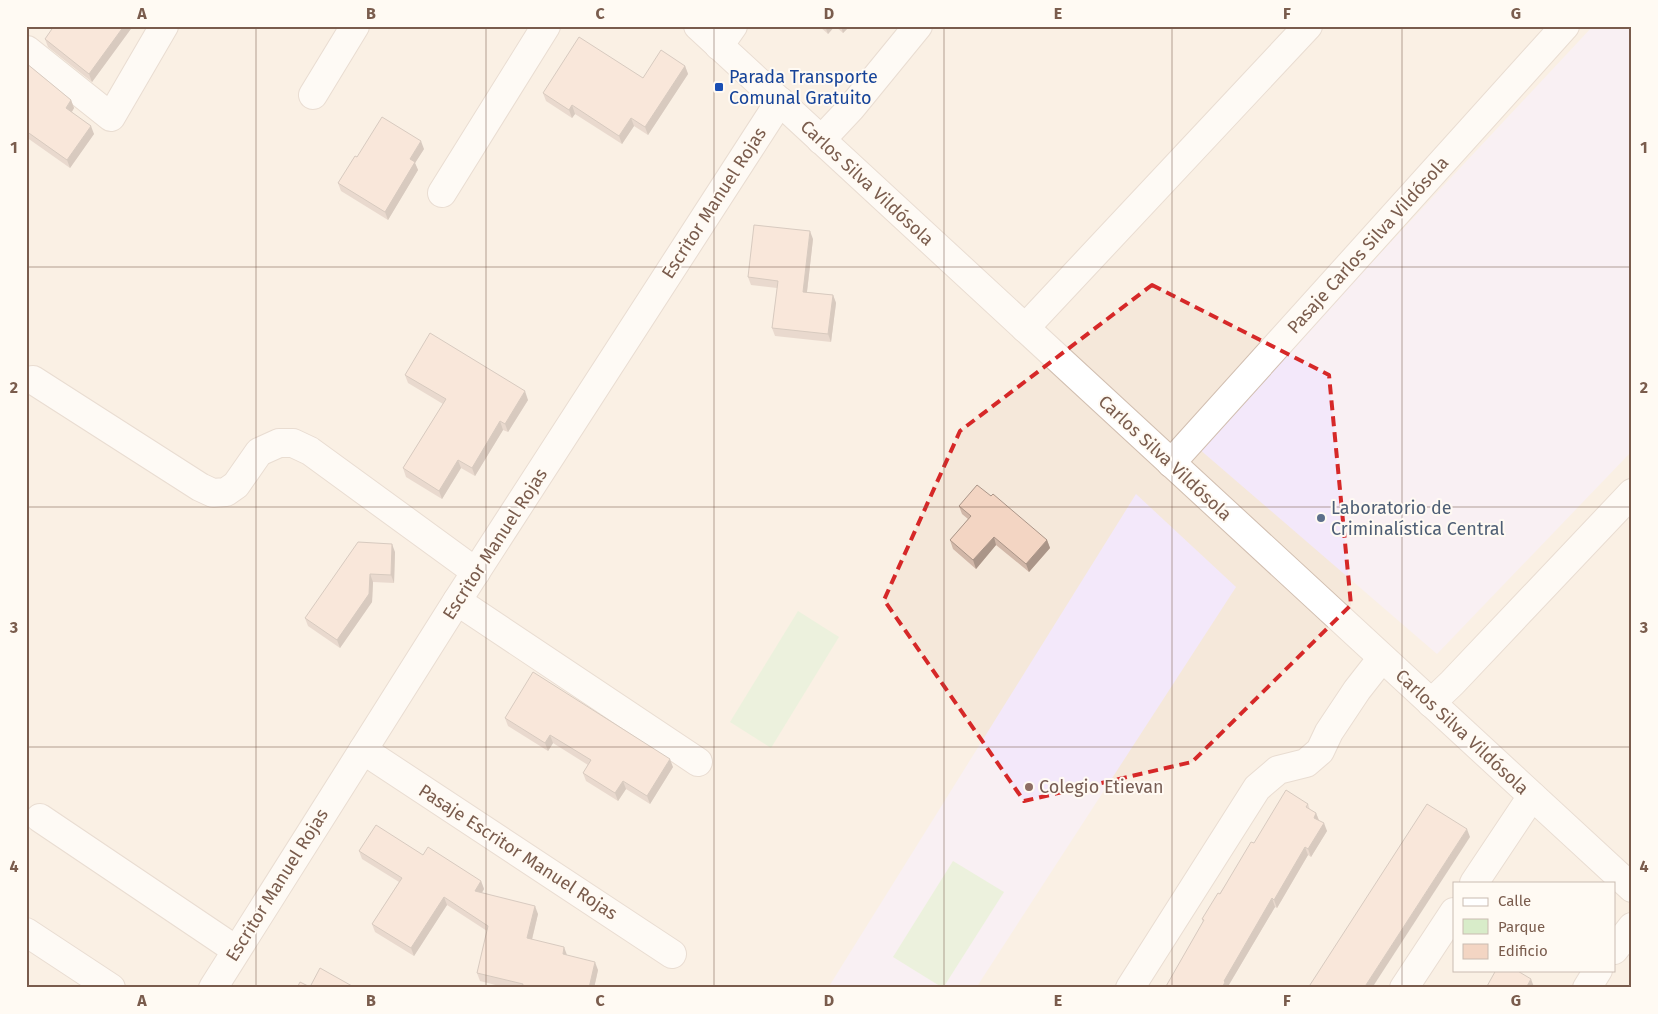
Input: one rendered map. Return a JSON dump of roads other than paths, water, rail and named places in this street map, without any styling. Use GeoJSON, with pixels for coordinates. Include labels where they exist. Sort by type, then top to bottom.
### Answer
{"type":"FeatureCollection","features":[{"type":"Feature","properties":{"kind":"street"},"geometry":{"type":"LineString","coordinates":[[27,50],[111,117],[164,26]]}},
{"type":"Feature","properties":{"kind":"street"},"geometry":{"type":"LineString","coordinates":[[314,95],[355,26]]}},
{"type":"Feature","properties":{"kind":"street"},"geometry":{"type":"LineString","coordinates":[[442,192],[546,26]]}},
{"type":"Feature","properties":{"kind":"street","name":"Carlos Silva Vildósola"},"geometry":{"type":"LineString","coordinates":[[698,26],[726,36],[780,101],[821,140],[1632,888]]}},
{"type":"Feature","properties":{"kind":"street"},"geometry":{"type":"LineString","coordinates":[[821,140],[851,108],[918,26]]}},
{"type":"Feature","properties":{"kind":"street"},"geometry":{"type":"LineString","coordinates":[[1025,328],[1308,26]]}},
{"type":"Feature","properties":{"kind":"street","name":"Pasaje Carlos Silva Vildósola"},"geometry":{"type":"LineString","coordinates":[[1171,462],[1565,26]]}},
{"type":"Feature","properties":{"kind":"street","name":"Escritor Manuel Rojas"},"geometry":{"type":"LineString","coordinates":[[213,988],[476,572],[780,101]]}},
{"type":"Feature","properties":{"kind":"street"},"geometry":{"type":"LineString","coordinates":[[33,380],[200,487],[213,493],[226,492],[236,485],[259,452],[279,443],[293,443],[310,451],[476,572]]}},
{"type":"Feature","properties":{"kind":"street"},"geometry":{"type":"LineString","coordinates":[[1430,703],[1452,683],[1632,493]]}},
{"type":"Feature","properties":{"kind":"street"},"geometry":{"type":"LineString","coordinates":[[458,601],[698,762]]}},
{"type":"Feature","properties":{"kind":"street"},"geometry":{"type":"LineString","coordinates":[[1130,988],[1257,788],[1278,770],[1306,763],[1320,751],[1329,732],[1357,690],[1382,658]]}},
{"type":"Feature","properties":{"kind":"street","name":"Pasaje Escritor Manuel Rojas"},"geometry":{"type":"LineString","coordinates":[[363,750],[672,954]]}},
{"type":"Feature","properties":{"kind":"street"},"geometry":{"type":"LineString","coordinates":[[1475,882],[1532,796]]}},
{"type":"Feature","properties":{"kind":"street"},"geometry":{"type":"LineString","coordinates":[[40,818],[236,950]]}},
{"type":"Feature","properties":{"kind":"street"},"geometry":{"type":"LineString","coordinates":[[1404,988],[1453,914]]}},
{"type":"Feature","properties":{"kind":"street"},"geometry":{"type":"LineString","coordinates":[[1616,948],[1632,928]]}},
{"type":"Feature","properties":{"kind":"street"},"geometry":{"type":"LineString","coordinates":[[26,932],[111,988]]}},
{"type":"Feature","properties":{"kind":"street"},"geometry":{"type":"LineString","coordinates":[[1587,988],[1597,972]]}},
{"type":"Feature","properties":{"kind":"place","name":"Parada Transporte Comunal Gratuito"},"geometry":{"type":"Point","coordinates":[719,87]}},
{"type":"Feature","properties":{"kind":"place","name":"Laboratorio de Criminalística Central"},"geometry":{"type":"Point","coordinates":[1321,518]}},
{"type":"Feature","properties":{"kind":"place","name":"Colegio Etievan"},"geometry":{"type":"Point","coordinates":[1029,787]}}]}
